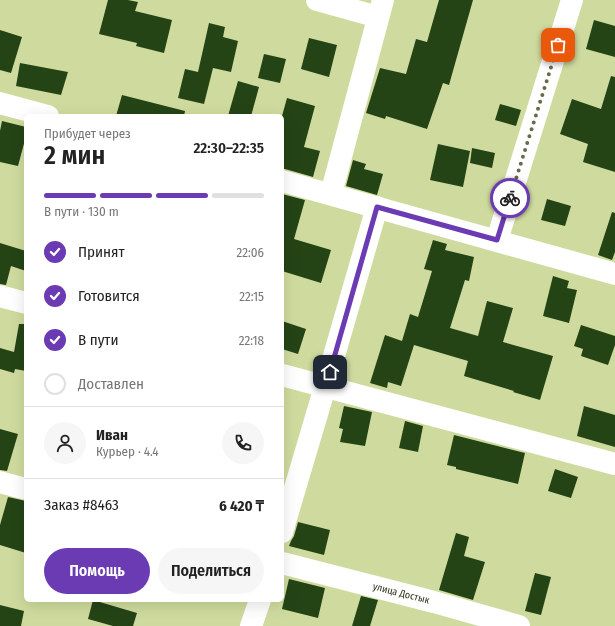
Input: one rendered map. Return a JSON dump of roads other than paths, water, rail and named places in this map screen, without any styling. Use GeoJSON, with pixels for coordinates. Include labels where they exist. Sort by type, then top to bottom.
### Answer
{"type":"FeatureCollection","features":[{"type":"Feature","properties":{"kind":"street"},"geometry":{"type":"LineString","coordinates":[[316,0],[381,9],[331,194]]}},
{"type":"Feature","properties":{"kind":"street"},"geometry":{"type":"LineString","coordinates":[[497,240],[572,0]]}},
{"type":"Feature","properties":{"kind":"street"},"geometry":{"type":"LineString","coordinates":[[0,103],[41,114]]}},
{"type":"Feature","properties":{"kind":"street"},"geometry":{"type":"LineString","coordinates":[[284,182],[615,274]]}},
{"type":"Feature","properties":{"kind":"street"},"geometry":{"type":"LineString","coordinates":[[284,525],[377,207]]}},
{"type":"Feature","properties":{"kind":"street"},"geometry":{"type":"LineString","coordinates":[[0,296],[24,302]]}},
{"type":"Feature","properties":{"kind":"street"},"geometry":{"type":"LineString","coordinates":[[284,376],[615,464]]}},
{"type":"Feature","properties":{"kind":"street"},"geometry":{"type":"LineString","coordinates":[[0,482],[24,488]]}},
{"type":"Feature","properties":{"kind":"street","name":"улица Достык"},"geometry":{"type":"LineString","coordinates":[[284,564],[434,602],[519,626]]}},
{"type":"Feature","properties":{"kind":"street"},"geometry":{"type":"LineString","coordinates":[[251,626],[259,602]]}}]}
